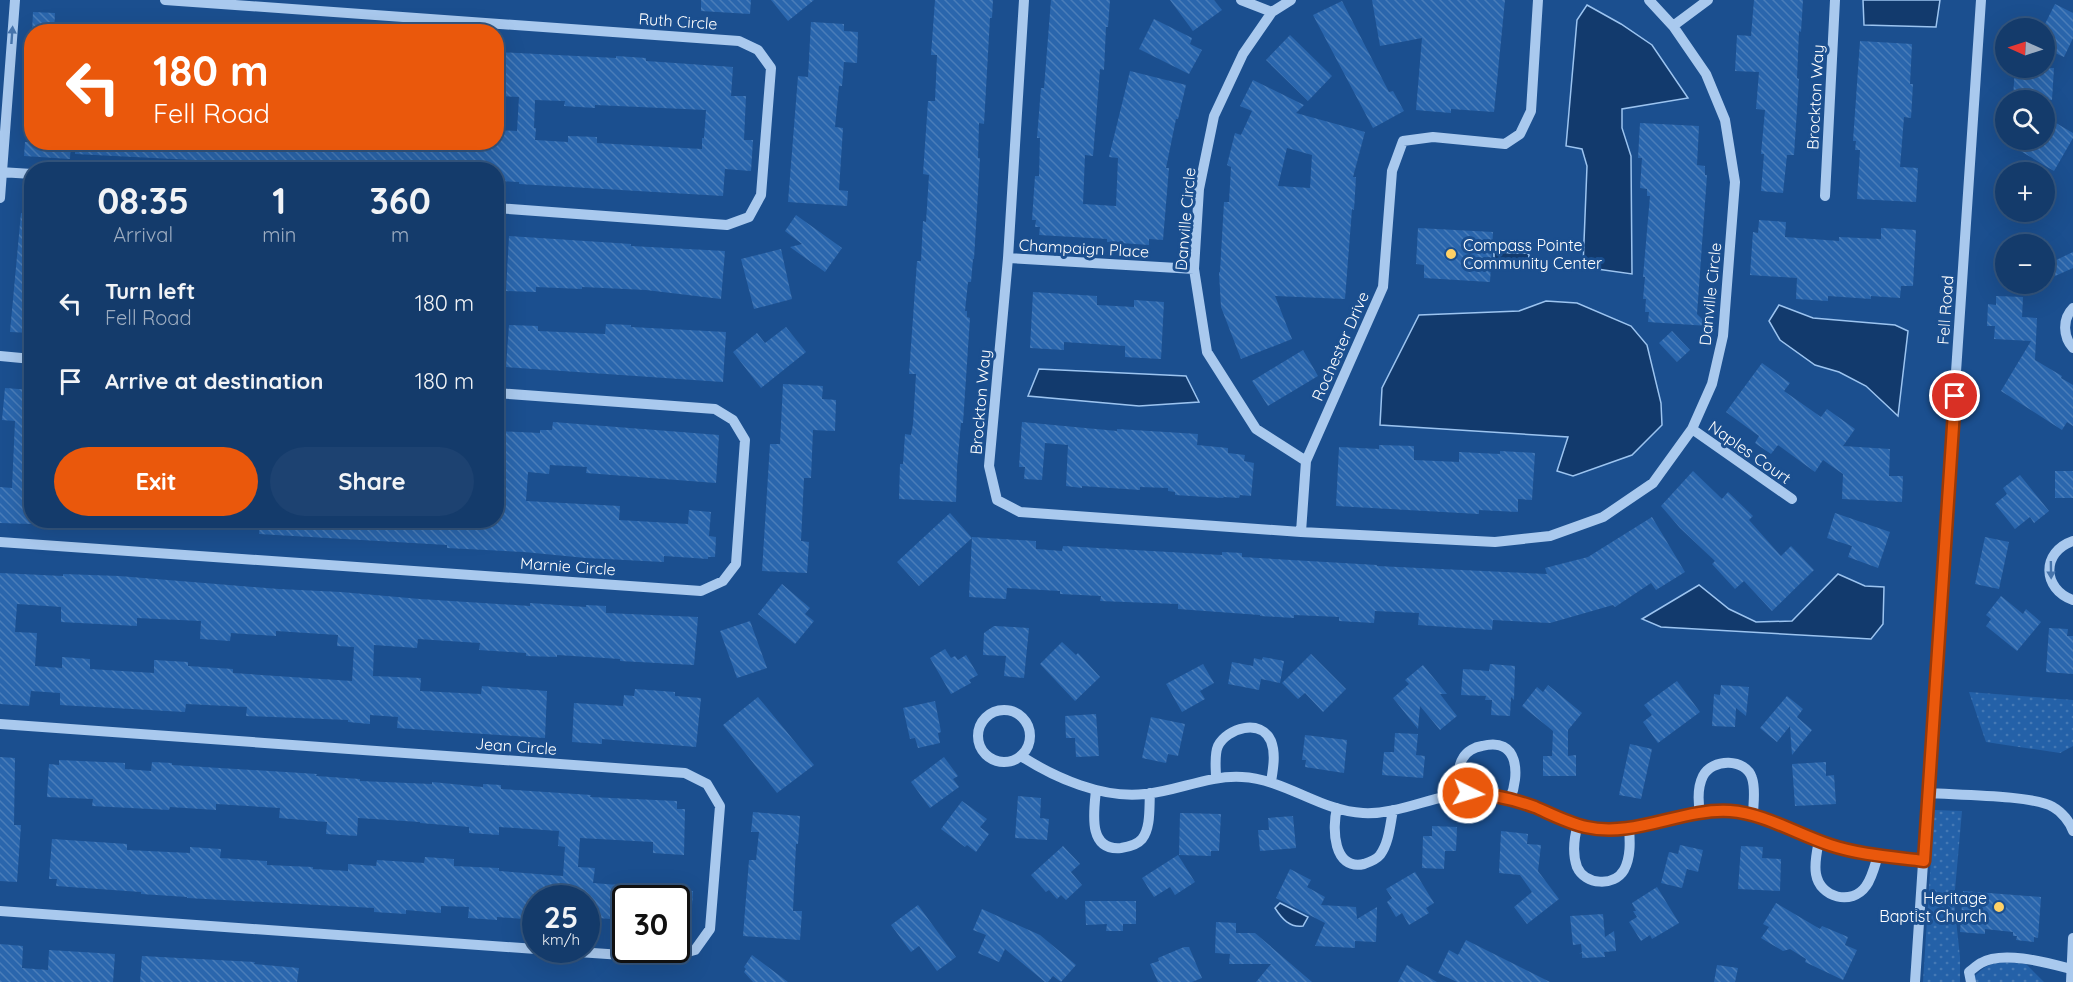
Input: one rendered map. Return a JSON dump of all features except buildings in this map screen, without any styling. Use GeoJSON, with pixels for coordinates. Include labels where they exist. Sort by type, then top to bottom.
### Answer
{"type":"FeatureCollection","features":[{"type":"Feature","properties":{"kind":"street"},"geometry":{"type":"LineString","coordinates":[[0,198],[15,0]]}},
{"type":"Feature","properties":{"kind":"street","name":"Ruth Circle"},"geometry":{"type":"LineString","coordinates":[[165,0],[739,40],[758,50],[771,69],[761,195],[749,217],[727,225],[504,209]]}},
{"type":"Feature","properties":{"kind":"street","name":"Brockton Way"},"geometry":{"type":"LineString","coordinates":[[1024,0],[1008,258],[989,466],[997,500],[1020,512],[1301,532]]}},
{"type":"Feature","properties":{"kind":"street"},"geometry":{"type":"LineString","coordinates":[[1240,0],[1272,12]]}},
{"type":"Feature","properties":{"kind":"street","name":"Danville Circle"},"geometry":{"type":"LineString","coordinates":[[1291,0],[1272,12],[1243,54],[1214,116],[1199,189],[1194,269],[1207,352],[1256,429],[1306,461]]}},
{"type":"Feature","properties":{"kind":"street","name":"Rochester Drive"},"geometry":{"type":"LineString","coordinates":[[1301,532],[1306,461],[1383,287],[1392,171],[1403,141],[1433,137],[1505,144],[1520,134],[1531,111],[1538,0]]}},
{"type":"Feature","properties":{"kind":"street","name":"Danville Circle"},"geometry":{"type":"LineString","coordinates":[[1301,532],[1495,542],[1550,536],[1603,517],[1653,483],[1692,429],[1712,384],[1723,336],[1735,182],[1725,120],[1706,74],[1673,26],[1649,0]]}},
{"type":"Feature","properties":{"kind":"street"},"geometry":{"type":"LineString","coordinates":[[1673,26],[1708,0]]}},
{"type":"Feature","properties":{"kind":"street","name":"Brockton Way"},"geometry":{"type":"LineString","coordinates":[[1825,196],[1835,0]]}},
{"type":"Feature","properties":{"kind":"street","name":"Fell Road"},"geometry":{"type":"LineString","coordinates":[[1916,982],[1981,0]]}},
{"type":"Feature","properties":{"kind":"street"},"geometry":{"type":"LineString","coordinates":[[1,172],[24,173]]}},
{"type":"Feature","properties":{"kind":"street","name":"Champaign Place"},"geometry":{"type":"LineString","coordinates":[[1008,258],[1194,269]]}},
{"type":"Feature","properties":{"kind":"street"},"geometry":{"type":"LineString","coordinates":[[2073,308],[2068,313],[2065,323],[2067,340],[2073,348]]}},
{"type":"Feature","properties":{"kind":"street"},"geometry":{"type":"LineString","coordinates":[[0,356],[24,358]]}},
{"type":"Feature","properties":{"kind":"street","name":"Marnie Circle"},"geometry":{"type":"LineString","coordinates":[[0,542],[701,591],[723,581],[736,564],[745,440],[733,420],[715,409],[504,394]]}},
{"type":"Feature","properties":{"kind":"street","name":"Naples Court"},"geometry":{"type":"LineString","coordinates":[[1692,429],[1792,500]]}},
{"type":"Feature","properties":{"kind":"street"},"geometry":{"type":"LineString","coordinates":[[2073,541],[2063,545],[2056,552],[2049,568],[2050,577],[2058,592],[2073,600]]}},
{"type":"Feature","properties":{"kind":"street"},"geometry":{"type":"LineString","coordinates":[[1004,710],[1017,713],[1023,718],[1030,737],[1026,751],[1021,756],[1008,762],[1001,762],[993,760],[981,750],[978,742],[979,727],[989,714],[1004,710]]}},
{"type":"Feature","properties":{"kind":"street","name":"Jean Circle"},"geometry":{"type":"LineString","coordinates":[[0,724],[684,773],[707,784],[720,806],[710,929],[695,950],[666,958],[600,953]]}},
{"type":"Feature","properties":{"kind":"street"},"geometry":{"type":"LineString","coordinates":[[1216,778],[1217,747],[1224,737],[1248,727],[1257,728],[1270,740],[1274,759],[1270,782]]}},
{"type":"Feature","properties":{"kind":"street"},"geometry":{"type":"LineString","coordinates":[[1461,794],[1459,776],[1463,757],[1470,750],[1479,746],[1497,744],[1504,746],[1515,762],[1515,788],[1510,799]]}},
{"type":"Feature","properties":{"kind":"street"},"geometry":{"type":"LineString","coordinates":[[1021,756],[1038,766],[1096,790],[1128,794],[1150,793],[1216,778],[1242,777],[1270,782],[1337,808],[1364,813],[1392,810],[1461,794],[1491,794],[1578,825],[1614,830],[1700,813],[1731,811],[1753,816],[1819,841],[1861,853],[1924,861]]}},
{"type":"Feature","properties":{"kind":"street"},"geometry":{"type":"LineString","coordinates":[[1700,813],[1698,801],[1702,777],[1707,770],[1726,763],[1742,766],[1748,770],[1753,779],[1753,816]]}},
{"type":"Feature","properties":{"kind":"street"},"geometry":{"type":"LineString","coordinates":[[1096,790],[1094,814],[1096,835],[1107,846],[1117,848],[1134,845],[1141,840],[1147,826],[1150,793]]}},
{"type":"Feature","properties":{"kind":"street"},"geometry":{"type":"LineString","coordinates":[[1929,793],[2031,800],[2052,806],[2070,822],[2073,831]]}},
{"type":"Feature","properties":{"kind":"street"},"geometry":{"type":"LineString","coordinates":[[1337,808],[1334,828],[1338,850],[1344,859],[1351,864],[1359,865],[1376,860],[1381,853],[1386,841],[1392,810]]}},
{"type":"Feature","properties":{"kind":"street"},"geometry":{"type":"LineString","coordinates":[[1578,825],[1574,845],[1577,866],[1587,878],[1598,881],[1615,879],[1624,870],[1630,847],[1629,828]]}},
{"type":"Feature","properties":{"kind":"street"},"geometry":{"type":"LineString","coordinates":[[1819,841],[1815,873],[1819,884],[1825,891],[1840,898],[1852,897],[1861,892],[1868,884],[1878,855]]}},
{"type":"Feature","properties":{"kind":"street"},"geometry":{"type":"LineString","coordinates":[[0,911],[522,948]]}},
{"type":"Feature","properties":{"kind":"street"},"geometry":{"type":"LineString","coordinates":[[2071,982],[2073,938]]}},
{"type":"Feature","properties":{"kind":"street"},"geometry":{"type":"LineString","coordinates":[[1971,982],[1969,972],[1982,962],[2004,958],[2030,959],[2071,969]]}},
{"type":"Feature","properties":{"kind":"shaded area"},"geometry":{"type":"Polygon","coordinates":[[[1863,0],[1940,0],[1936,27],[1864,25],[1863,0]]]}},
{"type":"Feature","properties":{"kind":"shaded area"},"geometry":{"type":"Polygon","coordinates":[[[1587,5],[1652,45],[1688,98],[1622,109],[1622,128],[1631,156],[1632,274],[1583,267],[1587,166],[1582,149],[1566,146],[1577,20],[1587,5]]]}},
{"type":"Feature","properties":{"kind":"shaded area"},"geometry":{"type":"Polygon","coordinates":[[[1497,251],[1527,253],[1529,255],[1528,265],[1497,266],[1494,263],[1494,253],[1497,251]]]}},
{"type":"Feature","properties":{"kind":"shaded area"},"geometry":{"type":"Polygon","coordinates":[[[1546,301],[1577,303],[1631,326],[1647,345],[1661,403],[1662,425],[1632,455],[1573,476],[1557,471],[1568,437],[1380,425],[1382,388],[1419,315],[1519,311],[1546,301]]]}},
{"type":"Feature","properties":{"kind":"shaded area"},"geometry":{"type":"Polygon","coordinates":[[[1779,305],[1813,318],[1895,325],[1908,331],[1898,416],[1866,386],[1839,372],[1815,365],[1780,340],[1769,321],[1779,305]]]}},
{"type":"Feature","properties":{"kind":"shaded area"},"geometry":{"type":"Polygon","coordinates":[[[1039,369],[1186,376],[1199,402],[1139,406],[1028,396],[1039,369]]]}},
{"type":"Feature","properties":{"kind":"shaded area"},"geometry":{"type":"Polygon","coordinates":[[[1838,574],[1865,586],[1884,587],[1883,624],[1871,639],[1661,627],[1642,619],[1699,585],[1729,609],[1756,622],[1792,621],[1838,574]]]}},
{"type":"Feature","properties":{"kind":"shaded area"},"geometry":{"type":"Polygon","coordinates":[[[1969,692],[2073,700],[2073,746],[2060,753],[1986,742],[1969,692]]]}},
{"type":"Feature","properties":{"kind":"shaded area"},"geometry":{"type":"Polygon","coordinates":[[[1934,810],[1962,811],[1954,901],[1960,957],[1960,982],[1923,982],[1934,810]]]}},
{"type":"Feature","properties":{"kind":"shaded area"},"geometry":{"type":"Polygon","coordinates":[[[1280,903],[1308,917],[1303,926],[1294,926],[1284,919],[1275,908],[1280,903]]]}},
{"type":"Feature","properties":{"kind":"shaded area"},"geometry":{"type":"Polygon","coordinates":[[[2007,962],[2026,964],[2044,982],[1974,982],[1974,977],[1985,967],[2007,962]]]}},
{"type":"Feature","properties":{"kind":"place","name":"Compass Pointe Community Center"},"geometry":{"type":"Point","coordinates":[1451,254]}},
{"type":"Feature","properties":{"kind":"place","name":"Heritage Baptist Church"},"geometry":{"type":"Point","coordinates":[1999,907]}},
{"type":"Feature","properties":{"kind":"route"},"geometry":{"type":"LineString","coordinates":[[1468,793],[1491,794],[1510,799],[1585,827],[1599,829],[1614,830],[1700,813],[1731,811],[1750,815],[1830,845],[1861,853],[1924,861],[1955,396]]}}]}
